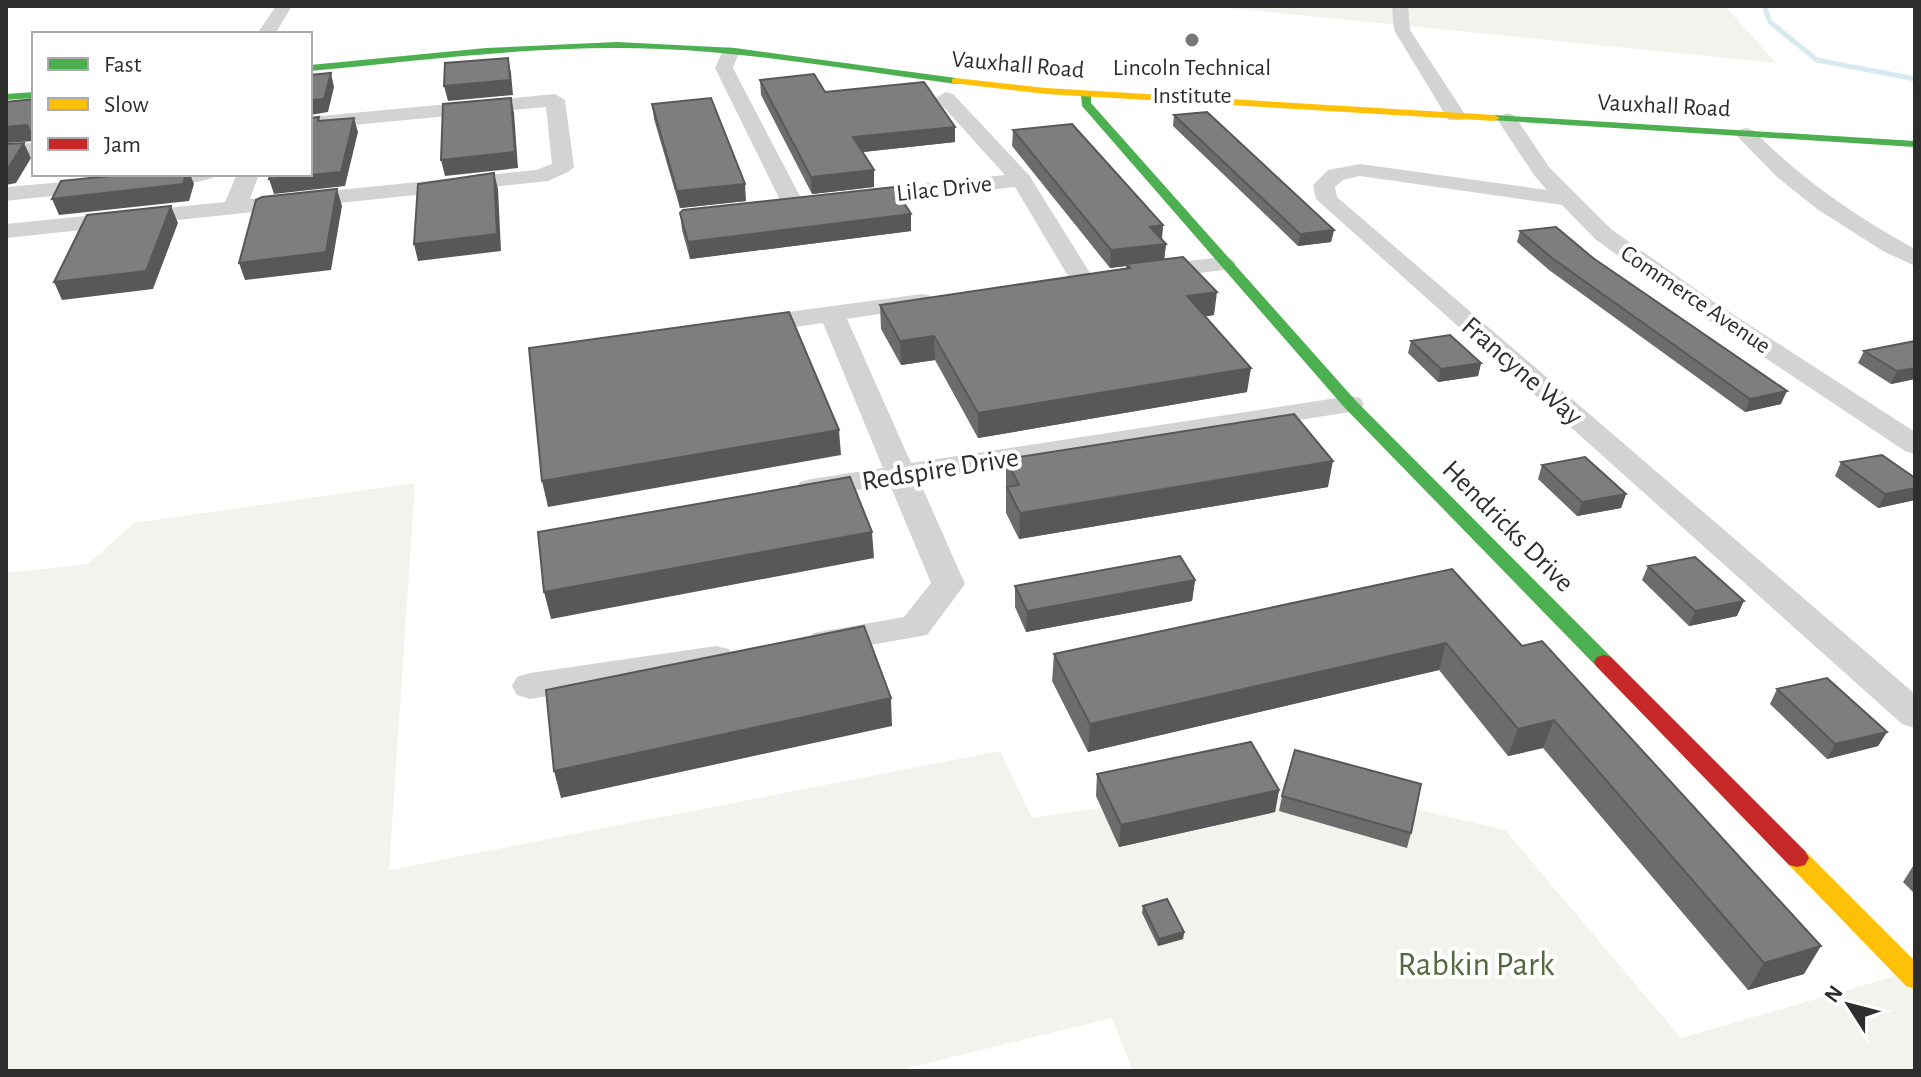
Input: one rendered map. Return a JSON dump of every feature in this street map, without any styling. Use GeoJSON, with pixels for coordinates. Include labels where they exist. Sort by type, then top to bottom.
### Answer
{"type":"FeatureCollection","features":[{"type":"Feature","properties":{"kind":"street"},"geometry":{"type":"LineString","coordinates":[[267,32],[284,6]]}},
{"type":"Feature","properties":{"kind":"street"},"geometry":{"type":"LineString","coordinates":[[1400,6],[1402,30],[1456,116]]}},
{"type":"Feature","properties":{"kind":"street","name":"Vauxhall Road"},"geometry":{"type":"LineString","coordinates":[[315,69],[556,46],[663,46],[730,52],[974,86],[1915,144]]}},
{"type":"Feature","properties":{"kind":"street"},"geometry":{"type":"LineString","coordinates":[[730,52],[724,68],[800,203],[763,208]]}},
{"type":"Feature","properties":{"kind":"street","name":"Hendricks Drive"},"geometry":{"type":"LineString","coordinates":[[1086,94],[1086,104],[1350,404],[1915,978]]}},
{"type":"Feature","properties":{"kind":"street"},"geometry":{"type":"LineString","coordinates":[[6,97],[32,95]]}},
{"type":"Feature","properties":{"kind":"street"},"geometry":{"type":"LineString","coordinates":[[946,98],[1021,180],[1083,281]]}},
{"type":"Feature","properties":{"kind":"street"},"geometry":{"type":"LineString","coordinates":[[6,231],[555,173],[563,167],[555,100],[312,123]]}},
{"type":"Feature","properties":{"kind":"street","name":"Commerce Avenue"},"geometry":{"type":"LineString","coordinates":[[1507,119],[1541,171],[1586,220],[1639,262],[1915,445]]}},
{"type":"Feature","properties":{"kind":"street"},"geometry":{"type":"LineString","coordinates":[[1746,134],[1796,185],[1841,217],[1915,259]]}},
{"type":"Feature","properties":{"kind":"street"},"geometry":{"type":"LineString","coordinates":[[6,151],[32,149]]}},
{"type":"Feature","properties":{"kind":"street","name":"Francyne Way"},"geometry":{"type":"LineString","coordinates":[[1566,199],[1360,170],[1336,175],[1324,185],[1327,199],[1915,715]]}},
{"type":"Feature","properties":{"kind":"street"},"geometry":{"type":"LineString","coordinates":[[6,185],[178,176]]}},
{"type":"Feature","properties":{"kind":"street"},"geometry":{"type":"LineString","coordinates":[[231,208],[238,202],[247,176]]}},
{"type":"Feature","properties":{"kind":"street"},"geometry":{"type":"LineString","coordinates":[[6,194],[120,180]]}},
{"type":"Feature","properties":{"kind":"street","name":"Lilac Drive"},"geometry":{"type":"LineString","coordinates":[[838,199],[1021,180]]}},
{"type":"Feature","properties":{"kind":"street"},"geometry":{"type":"LineString","coordinates":[[1052,285],[1224,264]]}},
{"type":"Feature","properties":{"kind":"street"},"geometry":{"type":"LineString","coordinates":[[723,329],[942,298]]}},
{"type":"Feature","properties":{"kind":"street"},"geometry":{"type":"LineString","coordinates":[[792,646],[915,627],[948,584],[831,312]]}},
{"type":"Feature","properties":{"kind":"street","name":"Redspire Drive"},"geometry":{"type":"LineString","coordinates":[[779,493],[1350,404]]}},
{"type":"Feature","properties":{"kind":"street"},"geometry":{"type":"LineString","coordinates":[[1881,422],[1915,416]]}},
{"type":"Feature","properties":{"kind":"street"},"geometry":{"type":"LineString","coordinates":[[530,686],[745,653]]}},
{"type":"Feature","properties":{"kind":"green space"},"geometry":{"type":"Polygon","coordinates":[[[1209,6],[1725,6],[1776,63],[1209,6]]]}},
{"type":"Feature","properties":{"kind":"green space","name":"Rabkin Park"},"geometry":{"type":"Polygon","coordinates":[[[415,483],[389,870],[1000,751],[1032,818],[1292,780],[1505,830],[1681,1038],[1909,972],[1915,978],[1915,1071],[1133,1071],[1112,1018],[895,1071],[6,1071],[6,573],[88,564],[134,523],[415,483]]]}},
{"type":"Feature","properties":{"kind":"building"},"geometry":{"type":"Polygon","coordinates":[[[508,58],[510,80],[444,86],[445,63],[508,58]]]}},
{"type":"Feature","properties":{"kind":"building"},"geometry":{"type":"Polygon","coordinates":[[[331,73],[324,99],[312,100],[312,75],[331,73]]]}},
{"type":"Feature","properties":{"kind":"building"},"geometry":{"type":"Polygon","coordinates":[[[814,74],[825,92],[924,82],[955,127],[853,137],[874,170],[811,177],[760,80],[814,74]]]}},
{"type":"Feature","properties":{"kind":"building"},"geometry":{"type":"Polygon","coordinates":[[[511,98],[515,152],[441,160],[443,104],[511,98]]]}},
{"type":"Feature","properties":{"kind":"building"},"geometry":{"type":"Polygon","coordinates":[[[711,98],[745,184],[677,191],[652,104],[711,98]]]}},
{"type":"Feature","properties":{"kind":"building"},"geometry":{"type":"Polygon","coordinates":[[[32,99],[31,133],[27,125],[6,127],[6,102],[32,99]]]}},
{"type":"Feature","properties":{"kind":"building"},"geometry":{"type":"Polygon","coordinates":[[[1207,112],[1334,230],[1300,234],[1174,115],[1207,112]]]}},
{"type":"Feature","properties":{"kind":"building"},"geometry":{"type":"Polygon","coordinates":[[[319,117],[318,121],[354,118],[341,172],[312,175],[312,118],[319,117]]]}},
{"type":"Feature","properties":{"kind":"building"},"geometry":{"type":"Polygon","coordinates":[[[1072,124],[1163,225],[1150,227],[1166,244],[1111,250],[1013,130],[1072,124]]]}},
{"type":"Feature","properties":{"kind":"building"},"geometry":{"type":"Polygon","coordinates":[[[24,143],[9,167],[6,168],[6,144],[24,143]]]}},
{"type":"Feature","properties":{"kind":"building"},"geometry":{"type":"Polygon","coordinates":[[[494,173],[497,234],[414,244],[418,184],[494,173]]]}},
{"type":"Feature","properties":{"kind":"building"},"geometry":{"type":"Polygon","coordinates":[[[110,176],[185,176],[183,184],[52,199],[61,181],[110,176]]]}},
{"type":"Feature","properties":{"kind":"building"},"geometry":{"type":"Polygon","coordinates":[[[270,176],[300,176],[269,179],[270,176]]]}},
{"type":"Feature","properties":{"kind":"building"},"geometry":{"type":"Polygon","coordinates":[[[894,187],[911,214],[688,242],[680,213],[683,210],[894,187]]]}},
{"type":"Feature","properties":{"kind":"building"},"geometry":{"type":"Polygon","coordinates":[[[337,189],[326,252],[239,263],[256,200],[337,189]]]}},
{"type":"Feature","properties":{"kind":"building"},"geometry":{"type":"Polygon","coordinates":[[[171,206],[146,271],[54,282],[87,215],[171,206]]]}},
{"type":"Feature","properties":{"kind":"building"},"geometry":{"type":"Polygon","coordinates":[[[1556,227],[1593,258],[1787,391],[1750,399],[1552,258],[1520,231],[1556,227]]]}},
{"type":"Feature","properties":{"kind":"building"},"geometry":{"type":"Polygon","coordinates":[[[1183,257],[1217,292],[1187,296],[1251,368],[978,413],[934,336],[900,341],[880,305],[1130,268],[1126,264],[1183,257]]]}},
{"type":"Feature","properties":{"kind":"building"},"geometry":{"type":"Polygon","coordinates":[[[789,312],[839,430],[542,481],[529,348],[789,312]]]}},
{"type":"Feature","properties":{"kind":"building"},"geometry":{"type":"Polygon","coordinates":[[[1450,335],[1481,363],[1441,369],[1411,341],[1450,335]]]}},
{"type":"Feature","properties":{"kind":"building"},"geometry":{"type":"Polygon","coordinates":[[[1915,341],[1915,368],[1897,371],[1864,351],[1915,341]]]}},
{"type":"Feature","properties":{"kind":"building"},"geometry":{"type":"Polygon","coordinates":[[[1294,414],[1333,461],[1020,513],[1007,487],[1019,485],[1006,459],[1294,414]]]}},
{"type":"Feature","properties":{"kind":"building"},"geometry":{"type":"Polygon","coordinates":[[[1882,455],[1915,478],[1915,488],[1885,494],[1841,462],[1882,455]]]}},
{"type":"Feature","properties":{"kind":"building"},"geometry":{"type":"Polygon","coordinates":[[[1585,457],[1626,494],[1582,502],[1542,465],[1585,457]]]}},
{"type":"Feature","properties":{"kind":"building"},"geometry":{"type":"Polygon","coordinates":[[[850,477],[872,532],[544,592],[538,532],[850,477]]]}},
{"type":"Feature","properties":{"kind":"building"},"geometry":{"type":"Polygon","coordinates":[[[1180,556],[1195,580],[1027,611],[1015,586],[1180,556]]]}},
{"type":"Feature","properties":{"kind":"building"},"geometry":{"type":"Polygon","coordinates":[[[1695,557],[1744,601],[1695,611],[1648,566],[1695,557]]]}},
{"type":"Feature","properties":{"kind":"building"},"geometry":{"type":"Polygon","coordinates":[[[1452,569],[1522,646],[1542,641],[1821,946],[1764,963],[1554,720],[1518,729],[1446,643],[1090,724],[1054,654],[1452,569]]]}},
{"type":"Feature","properties":{"kind":"building"},"geometry":{"type":"Polygon","coordinates":[[[864,626],[891,698],[554,771],[546,690],[864,626]]]}},
{"type":"Feature","properties":{"kind":"building"},"geometry":{"type":"Polygon","coordinates":[[[1827,678],[1887,732],[1835,744],[1777,689],[1827,678]]]}},
{"type":"Feature","properties":{"kind":"building"},"geometry":{"type":"Polygon","coordinates":[[[1251,742],[1279,790],[1121,825],[1097,774],[1251,742]]]}},
{"type":"Feature","properties":{"kind":"building"},"geometry":{"type":"Polygon","coordinates":[[[1295,750],[1421,784],[1411,833],[1282,796],[1295,750]]]}},
{"type":"Feature","properties":{"kind":"building"},"geometry":{"type":"Polygon","coordinates":[[[1167,899],[1184,932],[1159,939],[1143,906],[1167,899]]]}},
{"type":"Feature","properties":{"kind":"waterway"},"geometry":{"type":"LineString","coordinates":[[1764,6],[1770,22],[1817,60],[1915,79]]}},
{"type":"Feature","properties":{"kind":"traffic: fast"},"geometry":{"type":"LineString","coordinates":[[312,68],[486,51],[617,45],[735,51],[956,81]]}},
{"type":"Feature","properties":{"kind":"traffic: fast"},"geometry":{"type":"LineString","coordinates":[[1086,94],[1086,104],[1350,404],[1604,662]]}},
{"type":"Feature","properties":{"kind":"traffic: fast"},"geometry":{"type":"LineString","coordinates":[[6,97],[32,95]]}},
{"type":"Feature","properties":{"kind":"traffic: fast"},"geometry":{"type":"LineString","coordinates":[[1494,118],[1915,144]]}},
{"type":"Feature","properties":{"kind":"traffic: slow"},"geometry":{"type":"LineString","coordinates":[[956,81],[1046,91],[1494,118]]}},
{"type":"Feature","properties":{"kind":"traffic: slow"},"geometry":{"type":"LineString","coordinates":[[1797,858],[1915,978]]}},
{"type":"Feature","properties":{"kind":"traffic: jam"},"geometry":{"type":"LineString","coordinates":[[1604,662],[1797,858]]}},
{"type":"Feature","properties":{"kind":"place","name":"Lincoln Technical Institute"},"geometry":{"type":"Point","coordinates":[1192,40]}}]}
